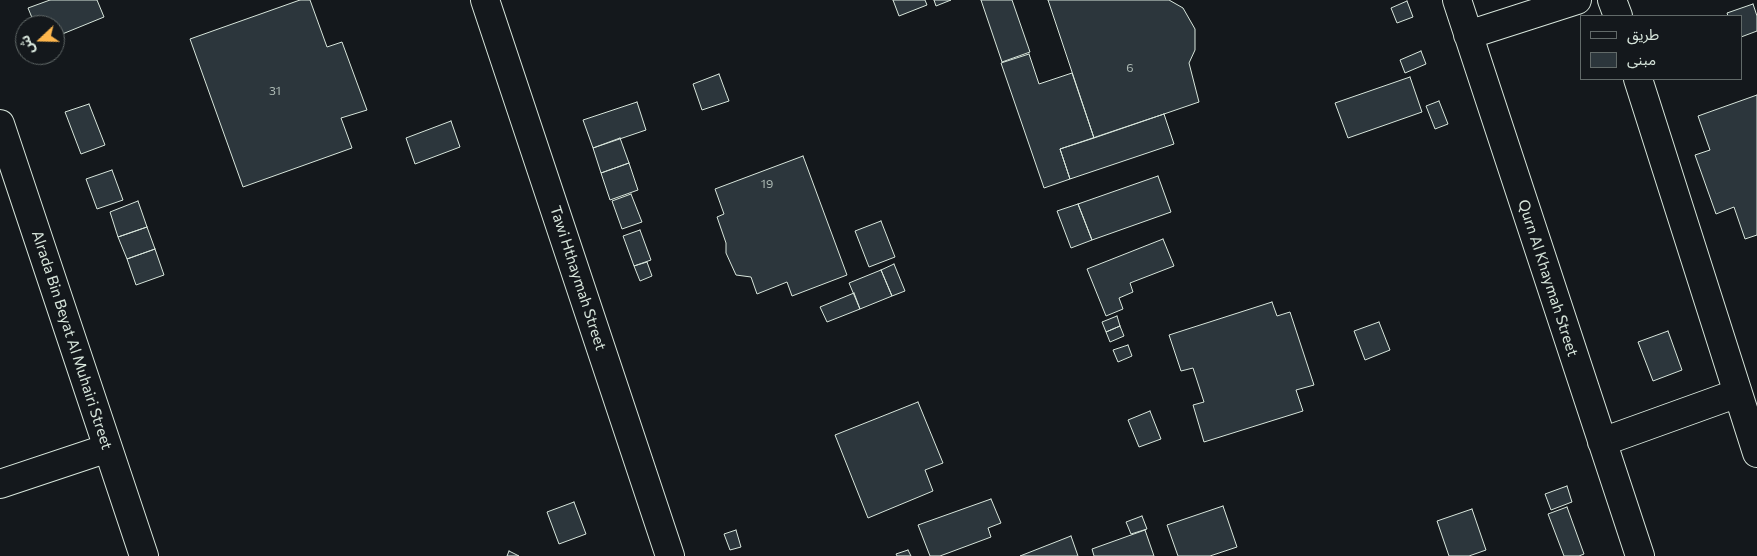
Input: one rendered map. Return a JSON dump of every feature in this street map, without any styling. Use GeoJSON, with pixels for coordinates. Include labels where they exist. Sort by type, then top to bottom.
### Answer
{"type":"FeatureCollection","features":[{"type":"Feature","properties":{"kind":"street","name":"Tawi Hthaymah Street"},"geometry":{"type":"LineString","coordinates":[[485,0],[670,556]]}},
{"type":"Feature","properties":{"kind":"street","name":"Qurn Al Khaymah Street"},"geometry":{"type":"LineString","coordinates":[[1457,0],[1640,556]]}},
{"type":"Feature","properties":{"kind":"street"},"geometry":{"type":"LineString","coordinates":[[1468,35],[1577,0]]}},
{"type":"Feature","properties":{"kind":"street"},"geometry":{"type":"LineString","coordinates":[[1612,0],[1618,15]]}},
{"type":"Feature","properties":{"kind":"street"},"geometry":{"type":"LineString","coordinates":[[1638,80],[1757,453]]}},
{"type":"Feature","properties":{"kind":"street","name":"Alrada Bin Beyat Al Muhairi Street"},"geometry":{"type":"LineString","coordinates":[[0,124],[144,556]]}},
{"type":"Feature","properties":{"kind":"street"},"geometry":{"type":"LineString","coordinates":[[1602,442],[1738,393]]}},
{"type":"Feature","properties":{"kind":"street"},"geometry":{"type":"LineString","coordinates":[[0,484],[108,448]]}},
{"type":"Feature","properties":{"kind":"building"},"geometry":{"type":"Polygon","coordinates":[[[50,0],[97,0],[104,17],[65,33],[65,15],[31,15],[28,8],[50,0]]]}},
{"type":"Feature","properties":{"kind":"building"},"geometry":{"type":"Polygon","coordinates":[[[300,0],[310,0],[327,47],[342,42],[367,110],[341,118],[352,148],[243,187],[190,39],[300,0]]]}},
{"type":"Feature","properties":{"kind":"building"},"geometry":{"type":"Polygon","coordinates":[[[893,0],[925,0],[927,5],[899,16],[893,0]]]}},
{"type":"Feature","properties":{"kind":"building"},"geometry":{"type":"Polygon","coordinates":[[[934,0],[951,0],[936,6],[934,0]]]}},
{"type":"Feature","properties":{"kind":"building"},"geometry":{"type":"Polygon","coordinates":[[[981,0],[1012,0],[1030,52],[1002,62],[981,0]]]}},
{"type":"Feature","properties":{"kind":"building"},"geometry":{"type":"Polygon","coordinates":[[[1048,0],[1169,0],[1183,8],[1195,29],[1195,50],[1189,63],[1199,102],[1094,138],[1048,0]]]}},
{"type":"Feature","properties":{"kind":"building"},"geometry":{"type":"Polygon","coordinates":[[[1407,1],[1413,17],[1397,23],[1391,8],[1407,1]]]}},
{"type":"Feature","properties":{"kind":"building"},"geometry":{"type":"Polygon","coordinates":[[[1753,4],[1757,16],[1757,31],[1742,37],[1742,15],[1728,15],[1727,13],[1753,4]]]}},
{"type":"Feature","properties":{"kind":"building"},"geometry":{"type":"Polygon","coordinates":[[[1421,51],[1426,64],[1405,73],[1400,60],[1421,51]]]}},
{"type":"Feature","properties":{"kind":"building"},"geometry":{"type":"Polygon","coordinates":[[[1029,54],[1039,84],[1072,73],[1094,138],[1060,149],[1070,179],[1044,188],[1001,63],[1029,54]]]}},
{"type":"Feature","properties":{"kind":"building"},"geometry":{"type":"Polygon","coordinates":[[[719,74],[729,101],[702,110],[693,84],[719,74]]]}},
{"type":"Feature","properties":{"kind":"building"},"geometry":{"type":"Polygon","coordinates":[[[1410,77],[1422,112],[1348,138],[1335,103],[1410,77]]]}},
{"type":"Feature","properties":{"kind":"building"},"geometry":{"type":"Polygon","coordinates":[[[1757,95],[1757,235],[1745,239],[1734,207],[1716,214],[1695,155],[1710,150],[1698,116],[1757,95]]]}},
{"type":"Feature","properties":{"kind":"building"},"geometry":{"type":"Polygon","coordinates":[[[1439,101],[1448,124],[1435,129],[1426,106],[1439,101]]]}},
{"type":"Feature","properties":{"kind":"building"},"geometry":{"type":"Polygon","coordinates":[[[637,102],[646,130],[593,148],[583,120],[637,102]]]}},
{"type":"Feature","properties":{"kind":"building"},"geometry":{"type":"Polygon","coordinates":[[[89,104],[105,145],[81,154],[65,112],[89,104]]]}},
{"type":"Feature","properties":{"kind":"building"},"geometry":{"type":"Polygon","coordinates":[[[1164,114],[1174,144],[1070,179],[1060,149],[1164,114]]]}},
{"type":"Feature","properties":{"kind":"building"},"geometry":{"type":"Polygon","coordinates":[[[451,121],[460,147],[415,164],[406,138],[451,121]]]}},
{"type":"Feature","properties":{"kind":"building"},"geometry":{"type":"Polygon","coordinates":[[[620,138],[629,163],[601,173],[593,148],[620,138]]]}},
{"type":"Feature","properties":{"kind":"building"},"geometry":{"type":"Polygon","coordinates":[[[803,156],[847,275],[792,296],[787,282],[757,294],[751,277],[736,275],[726,253],[726,243],[717,217],[724,214],[715,189],[803,156]]]}},
{"type":"Feature","properties":{"kind":"building"},"geometry":{"type":"Polygon","coordinates":[[[629,163],[638,190],[610,200],[601,173],[629,163]]]}},
{"type":"Feature","properties":{"kind":"building"},"geometry":{"type":"Polygon","coordinates":[[[112,170],[123,200],[97,209],[86,179],[112,170]]]}},
{"type":"Feature","properties":{"kind":"building"},"geometry":{"type":"Polygon","coordinates":[[[1158,176],[1171,212],[1092,240],[1078,204],[1158,176]]]}},
{"type":"Feature","properties":{"kind":"building"},"geometry":{"type":"Polygon","coordinates":[[[631,194],[642,222],[622,229],[612,201],[631,194]]]}},
{"type":"Feature","properties":{"kind":"building"},"geometry":{"type":"Polygon","coordinates":[[[138,201],[147,227],[118,237],[110,212],[138,201]]]}},
{"type":"Feature","properties":{"kind":"building"},"geometry":{"type":"Polygon","coordinates":[[[1078,204],[1092,240],[1071,248],[1057,211],[1078,204]]]}},
{"type":"Feature","properties":{"kind":"building"},"geometry":{"type":"Polygon","coordinates":[[[881,221],[895,257],[869,267],[855,231],[881,221]]]}},
{"type":"Feature","properties":{"kind":"building"},"geometry":{"type":"Polygon","coordinates":[[[147,227],[155,249],[127,259],[118,237],[147,227]]]}},
{"type":"Feature","properties":{"kind":"building"},"geometry":{"type":"Polygon","coordinates":[[[640,230],[651,260],[634,266],[623,236],[640,230]]]}},
{"type":"Feature","properties":{"kind":"building"},"geometry":{"type":"Polygon","coordinates":[[[1163,239],[1174,266],[1130,283],[1133,292],[1119,298],[1123,309],[1106,316],[1087,269],[1163,239]]]}},
{"type":"Feature","properties":{"kind":"building"},"geometry":{"type":"Polygon","coordinates":[[[155,249],[164,275],[136,285],[127,259],[155,249]]]}},
{"type":"Feature","properties":{"kind":"building"},"geometry":{"type":"Polygon","coordinates":[[[647,262],[652,276],[640,281],[634,266],[647,262]]]}},
{"type":"Feature","properties":{"kind":"building"},"geometry":{"type":"Polygon","coordinates":[[[894,264],[905,291],[892,296],[881,270],[894,264]]]}},
{"type":"Feature","properties":{"kind":"building"},"geometry":{"type":"Polygon","coordinates":[[[881,270],[892,296],[860,309],[849,283],[881,270]]]}},
{"type":"Feature","properties":{"kind":"building"},"geometry":{"type":"Polygon","coordinates":[[[854,293],[860,309],[827,322],[820,307],[854,293]]]}},
{"type":"Feature","properties":{"kind":"building"},"geometry":{"type":"Polygon","coordinates":[[[1272,302],[1277,316],[1290,312],[1314,385],[1296,390],[1303,411],[1204,442],[1193,405],[1204,402],[1193,368],[1181,371],[1169,335],[1272,302]]]}},
{"type":"Feature","properties":{"kind":"building"},"geometry":{"type":"Polygon","coordinates":[[[1117,316],[1120,326],[1106,332],[1102,322],[1117,316]]]}},
{"type":"Feature","properties":{"kind":"building"},"geometry":{"type":"Polygon","coordinates":[[[1379,322],[1390,350],[1365,360],[1354,331],[1379,322]]]}},
{"type":"Feature","properties":{"kind":"building"},"geometry":{"type":"Polygon","coordinates":[[[1120,326],[1124,336],[1110,342],[1106,332],[1120,326]]]}},
{"type":"Feature","properties":{"kind":"building"},"geometry":{"type":"Polygon","coordinates":[[[1668,331],[1682,370],[1653,381],[1638,342],[1668,331]]]}},
{"type":"Feature","properties":{"kind":"building"},"geometry":{"type":"Polygon","coordinates":[[[1128,345],[1132,356],[1118,362],[1113,350],[1128,345]]]}},
{"type":"Feature","properties":{"kind":"building"},"geometry":{"type":"Polygon","coordinates":[[[918,402],[943,463],[925,470],[933,491],[868,518],[835,435],[918,402]]]}},
{"type":"Feature","properties":{"kind":"building"},"geometry":{"type":"Polygon","coordinates":[[[1150,411],[1161,439],[1139,447],[1128,420],[1150,411]]]}},
{"type":"Feature","properties":{"kind":"building"},"geometry":{"type":"Polygon","coordinates":[[[1567,486],[1572,502],[1551,510],[1545,494],[1567,486]]]}},
{"type":"Feature","properties":{"kind":"building"},"geometry":{"type":"Polygon","coordinates":[[[991,499],[1001,523],[988,528],[991,537],[940,556],[930,556],[918,525],[991,499]]]}},
{"type":"Feature","properties":{"kind":"building"},"geometry":{"type":"Polygon","coordinates":[[[574,502],[586,534],[559,544],[547,512],[574,502]]]}},
{"type":"Feature","properties":{"kind":"building"},"geometry":{"type":"Polygon","coordinates":[[[1223,506],[1237,547],[1210,556],[1178,556],[1167,525],[1223,506]]]}},
{"type":"Feature","properties":{"kind":"building"},"geometry":{"type":"Polygon","coordinates":[[[1567,507],[1584,554],[1579,556],[1564,556],[1548,514],[1567,507]]]}},
{"type":"Feature","properties":{"kind":"building"},"geometry":{"type":"Polygon","coordinates":[[[1472,509],[1486,550],[1469,556],[1449,556],[1437,521],[1472,509]]]}},
{"type":"Feature","properties":{"kind":"building"},"geometry":{"type":"Polygon","coordinates":[[[1142,516],[1147,529],[1131,534],[1126,522],[1142,516]]]}},
{"type":"Feature","properties":{"kind":"building"},"geometry":{"type":"Polygon","coordinates":[[[736,530],[741,547],[730,550],[724,534],[736,530]]]}},
{"type":"Feature","properties":{"kind":"building"},"geometry":{"type":"Polygon","coordinates":[[[1145,530],[1154,556],[1094,556],[1092,549],[1145,530]]]}},
{"type":"Feature","properties":{"kind":"building"},"geometry":{"type":"Polygon","coordinates":[[[1071,536],[1078,556],[1020,556],[1071,536]]]}},
{"type":"Feature","properties":{"kind":"building"},"geometry":{"type":"Polygon","coordinates":[[[908,550],[911,556],[897,556],[896,554],[908,550]]]}},
{"type":"Feature","properties":{"kind":"building"},"geometry":{"type":"Polygon","coordinates":[[[509,551],[519,556],[507,556],[509,551]]]}}]}
